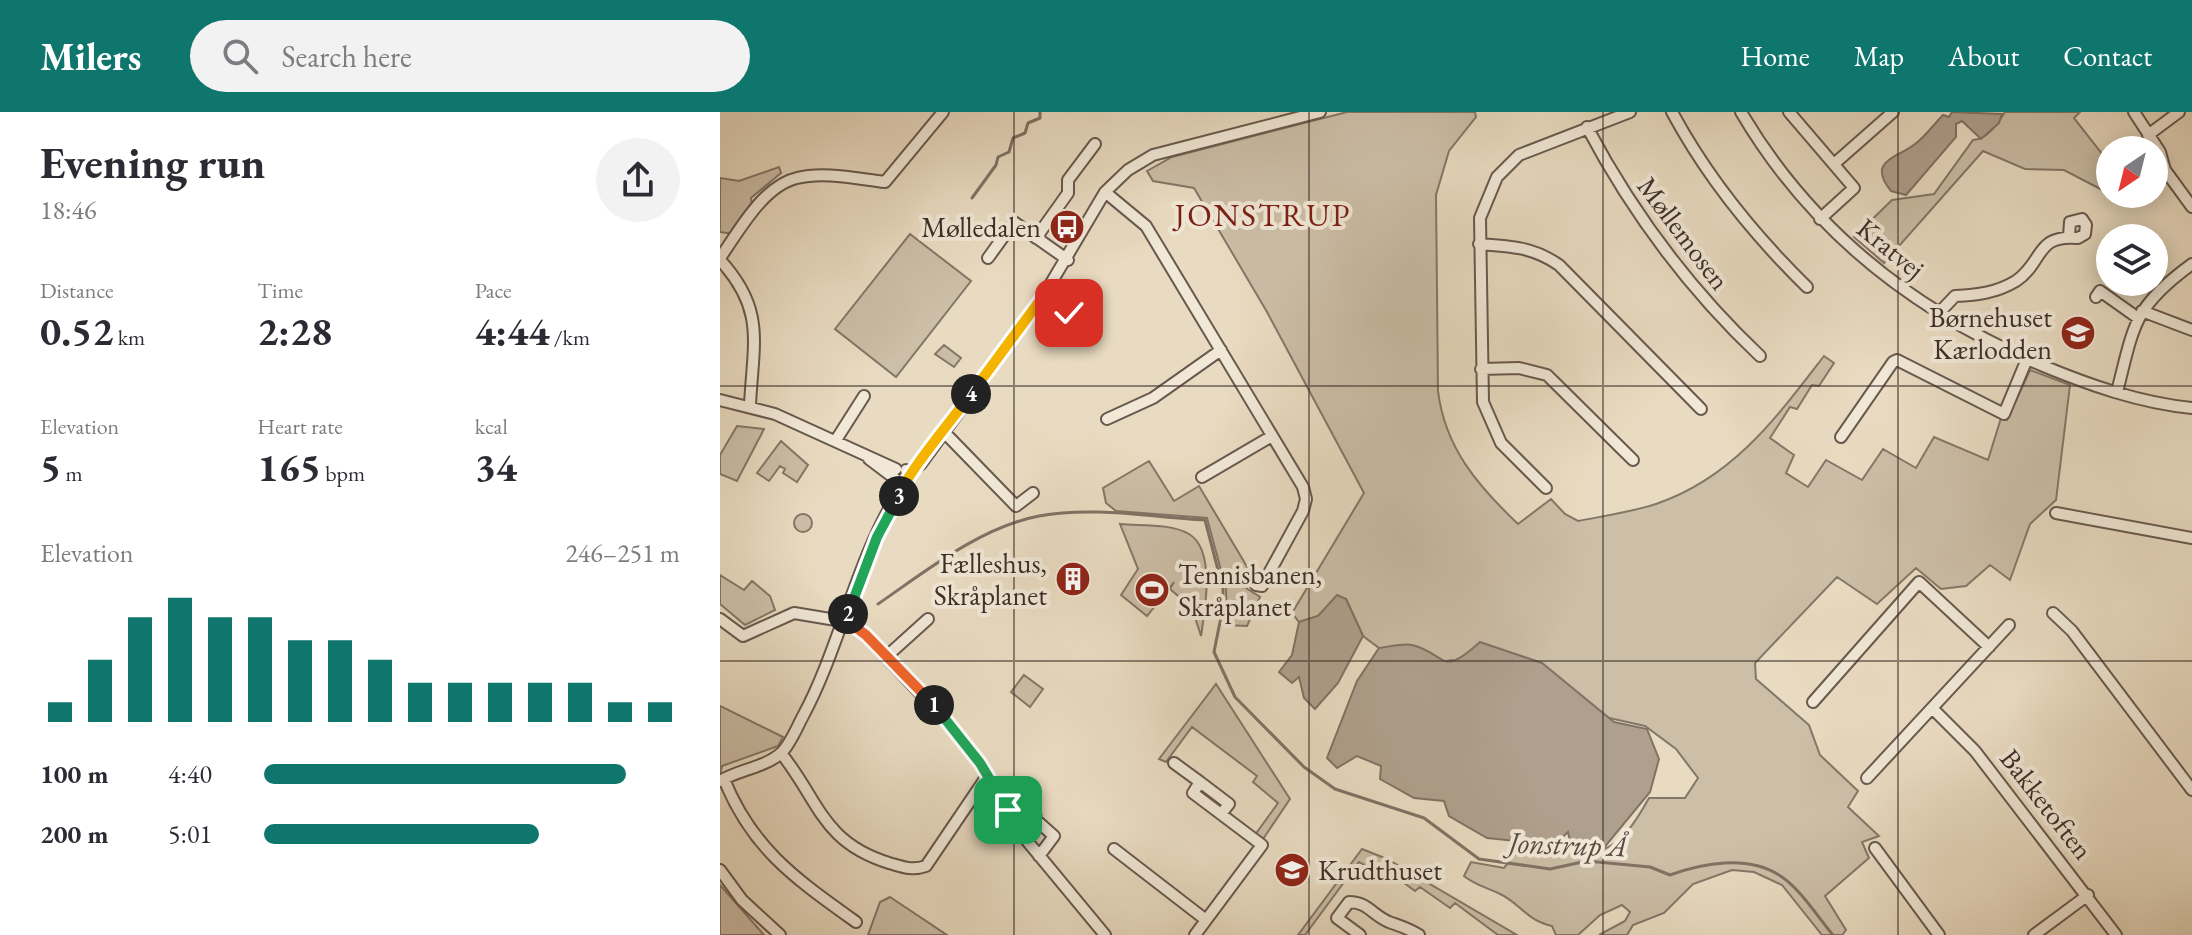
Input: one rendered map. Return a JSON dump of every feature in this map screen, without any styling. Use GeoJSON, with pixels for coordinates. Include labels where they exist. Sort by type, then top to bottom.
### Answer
{"type":"FeatureCollection","features":[{"type":"Feature","properties":{"kind":"street"},"geometry":{"type":"LineString","coordinates":[[750,405],[752,307],[741,282],[720,259],[755,209],[781,186],[804,177],[885,182],[943,112]]}},
{"type":"Feature","properties":{"kind":"street"},"geometry":{"type":"LineString","coordinates":[[856,922],[801,883],[748,830],[722,780],[781,753],[813,697],[889,513],[900,476],[929,451],[1044,295],[1068,260],[1105,192],[1128,170],[1153,155],[1320,112]]}},
{"type":"Feature","properties":{"kind":"street"},"geometry":{"type":"LineString","coordinates":[[1546,488],[1501,443],[1490,424],[1483,402],[1480,218],[1497,177],[1531,148],[1630,112]]}},
{"type":"Feature","properties":{"kind":"street","name":"Møllemosen"},"geometry":{"type":"LineString","coordinates":[[1672,112],[1739,216],[1807,287]]}},
{"type":"Feature","properties":{"kind":"street","name":"Kratvej"},"geometry":{"type":"LineString","coordinates":[[1741,112],[1773,162],[1820,219],[1864,261],[1938,314],[2027,359],[2117,392],[2192,408]]}},
{"type":"Feature","properties":{"kind":"street"},"geometry":{"type":"LineString","coordinates":[[1789,112],[1854,188],[1820,219]]}},
{"type":"Feature","properties":{"kind":"street"},"geometry":{"type":"LineString","coordinates":[[2134,112],[2160,152],[2165,170],[2188,192],[2192,207]]}},
{"type":"Feature","properties":{"kind":"street"},"geometry":{"type":"LineString","coordinates":[[2148,135],[2179,112]]}},
{"type":"Feature","properties":{"kind":"street"},"geometry":{"type":"LineString","coordinates":[[1834,164],[1886,114]]}},
{"type":"Feature","properties":{"kind":"street","name":"Møllemosen"},"geometry":{"type":"LineString","coordinates":[[1587,127],[1619,187],[1651,234],[1716,315],[1760,356]]}},
{"type":"Feature","properties":{"kind":"street"},"geometry":{"type":"LineString","coordinates":[[1036,238],[1068,193],[1068,180],[1095,144]]}},
{"type":"Feature","properties":{"kind":"street"},"geometry":{"type":"LineString","coordinates":[[1105,192],[1146,226],[1303,487],[1306,499],[1262,586],[1256,585]]}},
{"type":"Feature","properties":{"kind":"street"},"geometry":{"type":"LineString","coordinates":[[988,258],[1014,222],[1068,260]]}},
{"type":"Feature","properties":{"kind":"street"},"geometry":{"type":"LineString","coordinates":[[1938,314],[1955,296],[1988,294],[2015,281],[2049,241],[2069,236]]}},
{"type":"Feature","properties":{"kind":"street"},"geometry":{"type":"LineString","coordinates":[[1479,244],[1523,247],[1541,252],[1559,265],[1701,409]]}},
{"type":"Feature","properties":{"kind":"street"},"geometry":{"type":"LineString","coordinates":[[2117,392],[2140,314],[2152,296],[2192,264]]}},
{"type":"Feature","properties":{"kind":"street"},"geometry":{"type":"LineString","coordinates":[[2096,297],[2100,291],[2140,314],[2190,325]]}},
{"type":"Feature","properties":{"kind":"street"},"geometry":{"type":"LineString","coordinates":[[1044,295],[1069,313]]}},
{"type":"Feature","properties":{"kind":"street"},"geometry":{"type":"LineString","coordinates":[[1107,419],[1153,398],[1221,350]]}},
{"type":"Feature","properties":{"kind":"street"},"geometry":{"type":"LineString","coordinates":[[1841,437],[1894,361],[2004,414],[2027,359]]}},
{"type":"Feature","properties":{"kind":"street"},"geometry":{"type":"LineString","coordinates":[[1481,369],[1519,368],[1547,375],[1633,460]]}},
{"type":"Feature","properties":{"kind":"street"},"geometry":{"type":"LineString","coordinates":[[836,440],[864,396]]}},
{"type":"Feature","properties":{"kind":"street"},"geometry":{"type":"LineString","coordinates":[[720,400],[750,405],[836,440],[900,476]]}},
{"type":"Feature","properties":{"kind":"street"},"geometry":{"type":"LineString","coordinates":[[944,432],[1016,506],[1033,493]]}},
{"type":"Feature","properties":{"kind":"street"},"geometry":{"type":"LineString","coordinates":[[1202,477],[1272,436]]}},
{"type":"Feature","properties":{"kind":"street"},"geometry":{"type":"LineString","coordinates":[[2056,513],[2192,538]]}},
{"type":"Feature","properties":{"kind":"street"},"geometry":{"type":"LineString","coordinates":[[1813,702],[1919,582],[1989,647]]}},
{"type":"Feature","properties":{"kind":"street"},"geometry":{"type":"LineString","coordinates":[[720,619],[743,636],[794,613],[854,623],[952,727],[1039,856],[1105,935]]}},
{"type":"Feature","properties":{"kind":"street"},"geometry":{"type":"LineString","coordinates":[[2053,613],[2072,631],[2192,790]]}},
{"type":"Feature","properties":{"kind":"street"},"geometry":{"type":"LineString","coordinates":[[887,656],[928,619]]}},
{"type":"Feature","properties":{"kind":"street"},"geometry":{"type":"LineString","coordinates":[[1867,778],[2009,625]]}},
{"type":"Feature","properties":{"kind":"street","name":"Bakketoften"},"geometry":{"type":"LineString","coordinates":[[1932,708],[1975,751],[2116,935]]}},
{"type":"Feature","properties":{"kind":"street"},"geometry":{"type":"LineString","coordinates":[[781,753],[838,837],[876,859],[914,870],[926,866],[987,776]]}},
{"type":"Feature","properties":{"kind":"street"},"geometry":{"type":"LineString","coordinates":[[1174,763],[1200,782],[1193,793],[1262,845],[1197,934]]}},
{"type":"Feature","properties":{"kind":"street"},"geometry":{"type":"LineString","coordinates":[[1020,793],[1034,804],[1036,820],[1054,836],[1039,856]]}},
{"type":"Feature","properties":{"kind":"street"},"geometry":{"type":"LineString","coordinates":[[1875,848],[1939,935]]}},
{"type":"Feature","properties":{"kind":"street"},"geometry":{"type":"LineString","coordinates":[[1114,849],[1206,920]]}},
{"type":"Feature","properties":{"kind":"street"},"geometry":{"type":"LineString","coordinates":[[720,870],[742,900],[780,935]]}},
{"type":"Feature","properties":{"kind":"street"},"geometry":{"type":"LineString","coordinates":[[2034,935],[2088,895]]}},
{"type":"Feature","properties":{"kind":"street"},"geometry":{"type":"LineString","coordinates":[[1360,935],[1337,918],[1349,902],[1363,902],[1390,922],[1401,923],[1419,935]]}},
{"type":"Feature","properties":{"kind":"shaded area"},"geometry":{"type":"Polygon","coordinates":[[[1347,112],[1475,112],[1476,117],[1449,151],[1436,195],[1438,391],[1448,430],[1466,465],[1518,524],[1551,499],[1565,514],[1578,521],[1647,507],[1683,493],[1731,462],[1751,443],[1824,356],[1834,363],[1819,386],[1812,385],[1797,409],[1790,407],[1770,438],[1794,455],[1786,473],[1808,487],[1826,460],[1862,480],[1883,449],[1916,468],[1934,437],[1988,460],[2001,418],[2007,420],[2030,370],[2070,385],[2056,500],[2030,524],[2010,580],[1990,565],[1966,586],[1941,589],[1916,568],[1877,604],[1837,577],[1755,663],[1756,679],[1809,725],[1820,755],[1858,791],[1848,807],[1879,836],[1862,842],[1869,858],[1825,896],[1846,930],[1842,935],[1822,935],[1782,885],[1754,872],[1732,870],[1693,884],[1664,913],[1633,925],[1627,935],[1599,935],[1625,921],[1630,912],[1622,905],[1600,915],[1578,935],[1556,935],[1552,926],[1535,920],[1506,897],[1464,876],[1471,862],[1504,868],[1524,844],[1585,852],[1611,845],[1636,820],[1649,798],[1685,798],[1698,778],[1676,749],[1645,726],[1596,715],[1452,660],[1441,662],[1411,645],[1379,648],[1363,636],[1346,599],[1318,616],[1299,622],[1292,613],[1364,493],[1267,312],[1194,188],[1153,181],[1147,171],[1172,157],[1347,112]]]}},
{"type":"Feature","properties":{"kind":"shaded area"},"geometry":{"type":"Polygon","coordinates":[[[1952,112],[2002,114],[1999,123],[1981,139],[1962,121],[1956,124],[1956,137],[1906,195],[1891,191],[1884,181],[1883,166],[1919,141],[1943,115],[1949,117],[1952,112]]]}},
{"type":"Feature","properties":{"kind":"shaded area"},"geometry":{"type":"Polygon","coordinates":[[[2005,112],[2080,112],[2074,118],[2096,146],[2096,187],[2064,170],[2025,169],[1983,151],[1884,263],[1854,237],[1892,200],[1934,194],[1973,140],[1988,134],[2005,112]]]}},
{"type":"Feature","properties":{"kind":"shaded area"},"geometry":{"type":"Polygon","coordinates":[[[779,167],[781,173],[751,198],[752,205],[733,234],[720,232],[720,178],[739,181],[779,167]]]}},
{"type":"Feature","properties":{"kind":"shaded area"},"geometry":{"type":"Polygon","coordinates":[[[910,234],[971,281],[896,377],[835,329],[910,234]]]}},
{"type":"Feature","properties":{"kind":"shaded area"},"geometry":{"type":"Polygon","coordinates":[[[944,345],[961,358],[954,367],[935,354],[944,345]]]}},
{"type":"Feature","properties":{"kind":"shaded area"},"geometry":{"type":"Polygon","coordinates":[[[737,426],[764,429],[737,481],[720,474],[720,455],[737,426]]]}},
{"type":"Feature","properties":{"kind":"shaded area"},"geometry":{"type":"Polygon","coordinates":[[[781,441],[808,465],[797,482],[783,473],[785,469],[780,466],[769,481],[757,473],[781,441]]]}},
{"type":"Feature","properties":{"kind":"shaded area"},"geometry":{"type":"Polygon","coordinates":[[[1149,461],[1174,501],[1199,486],[1252,575],[1246,588],[1260,597],[1247,626],[1227,625],[1226,589],[1207,518],[1116,511],[1106,503],[1103,488],[1149,461]]]}},
{"type":"Feature","properties":{"kind":"shaded area"},"geometry":{"type":"Polygon","coordinates":[[[803,514],[812,523],[803,532],[794,523],[803,514]]]}},
{"type":"Feature","properties":{"kind":"shaded area"},"geometry":{"type":"Polygon","coordinates":[[[1120,524],[1173,528],[1189,534],[1197,542],[1203,553],[1207,582],[1201,636],[1192,608],[1170,589],[1174,582],[1147,616],[1121,595],[1138,569],[1120,524]]]}},
{"type":"Feature","properties":{"kind":"shaded area"},"geometry":{"type":"Polygon","coordinates":[[[720,575],[744,590],[752,581],[770,596],[775,610],[745,625],[720,604],[720,575]]]}},
{"type":"Feature","properties":{"kind":"shaded area"},"geometry":{"type":"Polygon","coordinates":[[[1337,595],[1346,599],[1363,636],[1338,683],[1315,709],[1304,698],[1299,677],[1292,683],[1279,672],[1292,655],[1299,622],[1318,616],[1337,595]]]}},
{"type":"Feature","properties":{"kind":"shaded area"},"geometry":{"type":"Polygon","coordinates":[[[1480,642],[1542,663],[1614,722],[1647,729],[1659,759],[1650,792],[1603,849],[1572,850],[1568,832],[1554,845],[1487,838],[1449,816],[1444,801],[1414,798],[1380,779],[1381,766],[1357,756],[1337,768],[1327,758],[1357,681],[1379,648],[1412,645],[1450,662],[1480,642]]]}},
{"type":"Feature","properties":{"kind":"shaded area"},"geometry":{"type":"Polygon","coordinates":[[[1024,675],[1043,689],[1030,707],[1011,692],[1024,675]]]}},
{"type":"Feature","properties":{"kind":"shaded area"},"geometry":{"type":"Polygon","coordinates":[[[1216,684],[1290,799],[1263,839],[1255,835],[1278,803],[1253,782],[1257,776],[1192,727],[1166,762],[1159,759],[1216,684]]]}},
{"type":"Feature","properties":{"kind":"shaded area"},"geometry":{"type":"Polygon","coordinates":[[[720,706],[783,737],[778,746],[722,766],[720,775],[720,706]]]}},
{"type":"Feature","properties":{"kind":"shaded area"},"geometry":{"type":"Polygon","coordinates":[[[1362,849],[1387,859],[1517,935],[1498,935],[1455,903],[1450,908],[1420,887],[1415,891],[1385,869],[1381,874],[1359,862],[1305,935],[1298,935],[1362,849]]]}},
{"type":"Feature","properties":{"kind":"shaded area"},"geometry":{"type":"Polygon","coordinates":[[[720,885],[764,935],[720,935],[720,885]]]}},
{"type":"Feature","properties":{"kind":"shaded area"},"geometry":{"type":"Polygon","coordinates":[[[890,897],[947,935],[868,935],[880,902],[890,897]]]}},
{"type":"Feature","properties":{"kind":"waterway"},"geometry":{"type":"LineString","coordinates":[[972,198],[996,165],[998,157],[1009,152],[1013,138],[1025,133],[1028,123],[1040,118],[1040,112]]}},
{"type":"Feature","properties":{"kind":"waterway","name":"Jonstrup Å"},"geometry":{"type":"LineString","coordinates":[[878,604],[975,540],[1039,516],[1101,512],[1205,520],[1223,589],[1223,607],[1214,652],[1235,697],[1304,767],[1335,789],[1424,818],[1479,859],[1550,869],[1587,861],[1650,867],[1670,875],[1711,864],[1753,865],[1779,875],[1794,887],[1833,935]]}},
{"type":"Feature","properties":{"kind":"place","name":"Mølledalen"},"geometry":{"type":"Point","coordinates":[1067,227]}},
{"type":"Feature","properties":{"kind":"place","name":"Børnehuset Kærlodden"},"geometry":{"type":"Point","coordinates":[2078,333]}},
{"type":"Feature","properties":{"kind":"place","name":"Fælleshus, Skråplanet"},"geometry":{"type":"Point","coordinates":[1073,579]}},
{"type":"Feature","properties":{"kind":"place","name":"Tennisbanen, Skråplanet"},"geometry":{"type":"Point","coordinates":[1152,590]}},
{"type":"Feature","properties":{"kind":"place","name":"Krudthuset"},"geometry":{"type":"Point","coordinates":[1292,870]}},
{"type":"Feature","properties":{"kind":"district","name":"JONSTRUP"},"geometry":{"type":"Point","coordinates":[1263,215]}},
{"type":"Feature","properties":{"kind":"route"},"geometry":{"type":"LineString","coordinates":[[1008,810],[980,763],[952,727],[866,635],[846,620],[877,537],[909,473],[921,464],[1044,295],[1069,313]]}}]}
